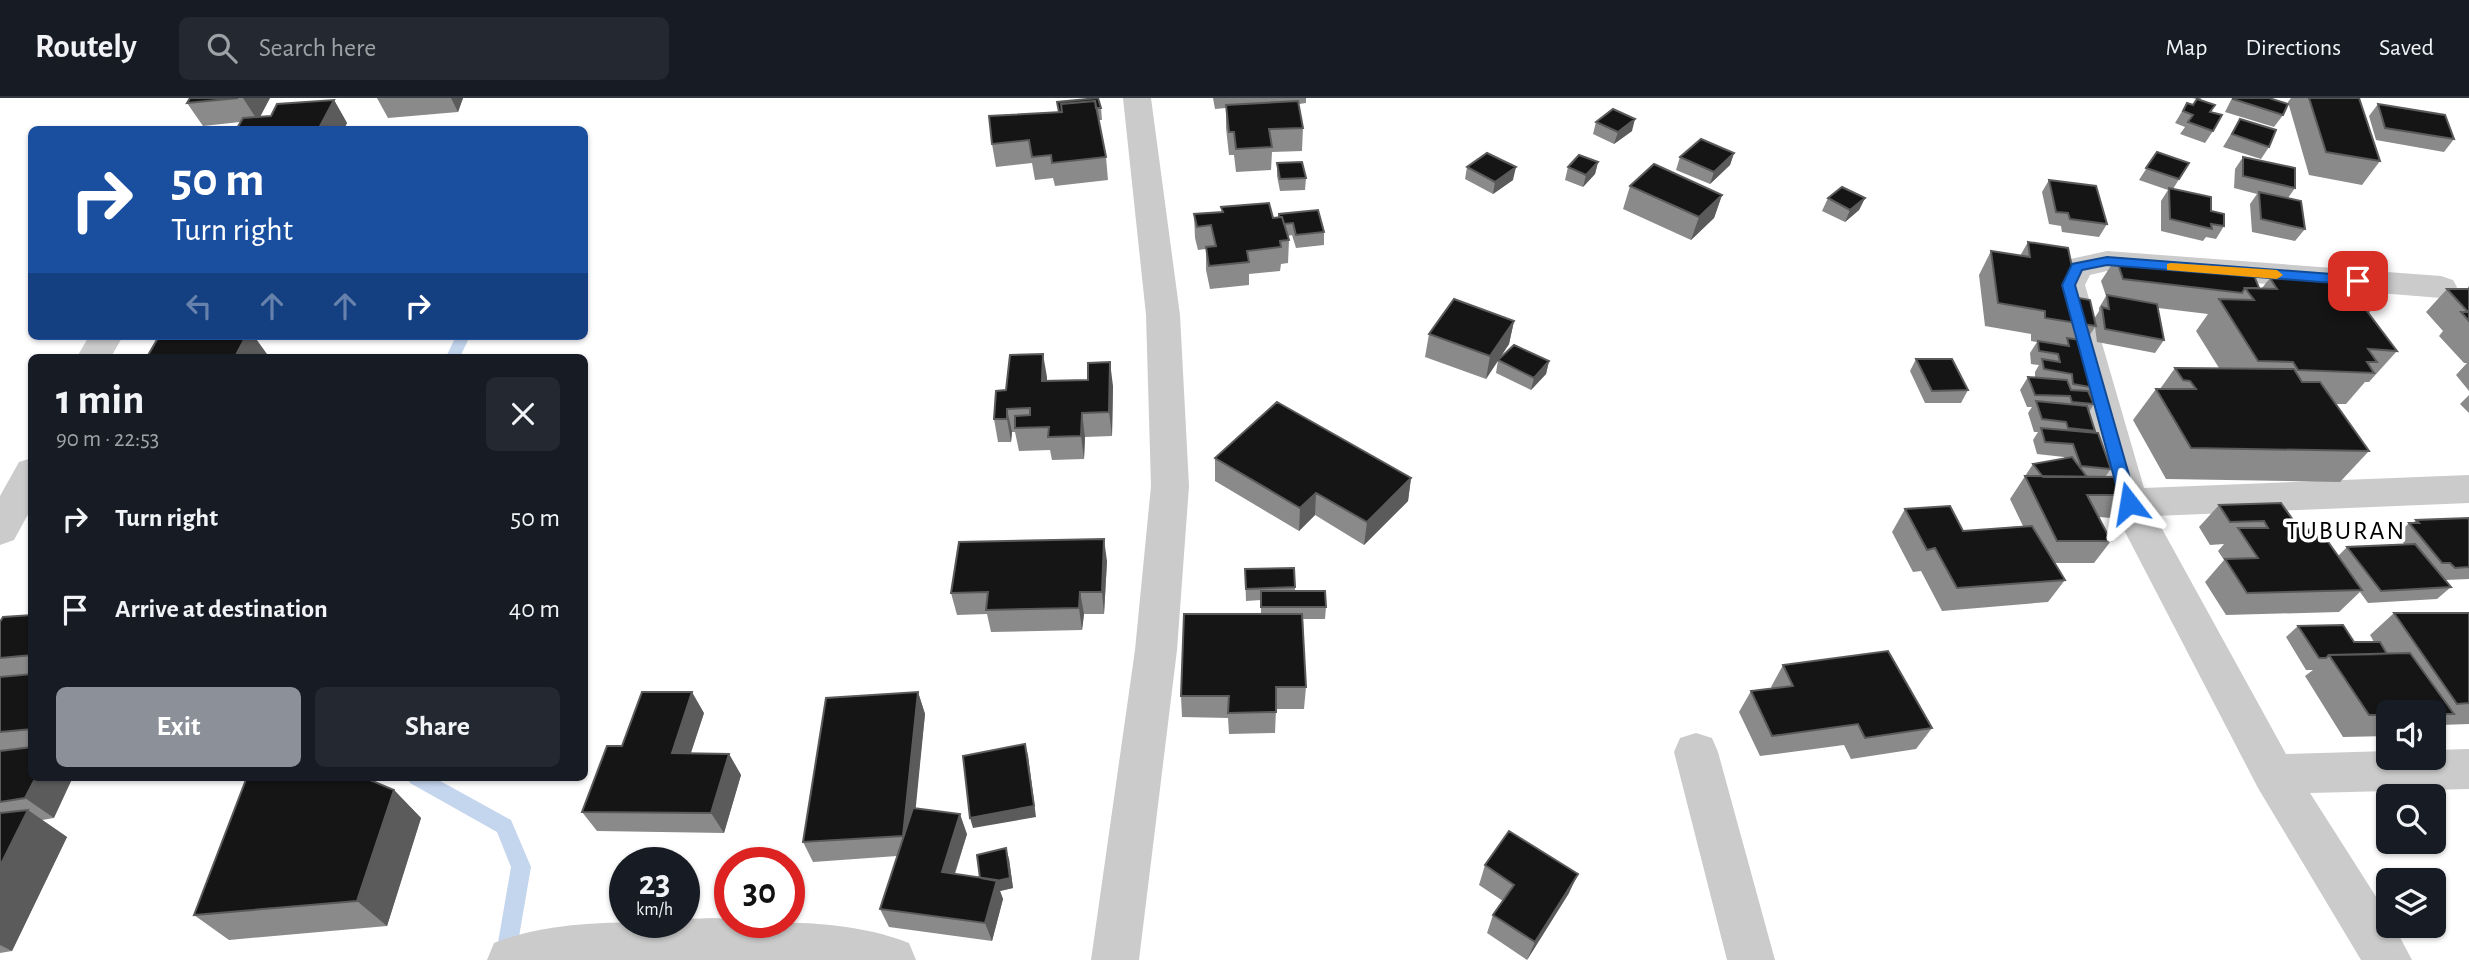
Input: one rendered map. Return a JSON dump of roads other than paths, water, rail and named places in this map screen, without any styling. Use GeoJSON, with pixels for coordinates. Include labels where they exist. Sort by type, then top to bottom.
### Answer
{"type":"FeatureCollection","features":[{"type":"Feature","properties":{"kind":"street"},"geometry":{"type":"LineString","coordinates":[[1115,960],[1156,650],[1170,486],[1163,316],[1138,98]]}},
{"type":"Feature","properties":{"kind":"street"},"geometry":{"type":"LineString","coordinates":[[2388,960],[2273,774],[2129,503],[2069,285],[2077,267],[2107,261],[2441,287]]}},
{"type":"Feature","properties":{"kind":"street"},"geometry":{"type":"LineString","coordinates":[[0,530],[28,479]]}},
{"type":"Feature","properties":{"kind":"street"},"geometry":{"type":"LineString","coordinates":[[2129,503],[2469,489]]}},
{"type":"Feature","properties":{"kind":"street"},"geometry":{"type":"LineString","coordinates":[[1696,752],[1751,960]]}},
{"type":"Feature","properties":{"kind":"street"},"geometry":{"type":"LineString","coordinates":[[2273,774],[2469,769]]}},
{"type":"Feature","properties":{"kind":"street"},"geometry":{"type":"LineString","coordinates":[[511,960],[576,949],[714,941],[862,952],[892,960]]}},
{"type":"Feature","properties":{"kind":"waterway"},"geometry":{"type":"LineString","coordinates":[[454,354],[461,340]]}},
{"type":"Feature","properties":{"kind":"waterway"},"geometry":{"type":"LineString","coordinates":[[423,781],[504,826],[521,867],[505,960]]}},
{"type":"Feature","properties":{"kind":"district","name":"TUBURAN"},"geometry":{"type":"Point","coordinates":[2346,531]}}]}
